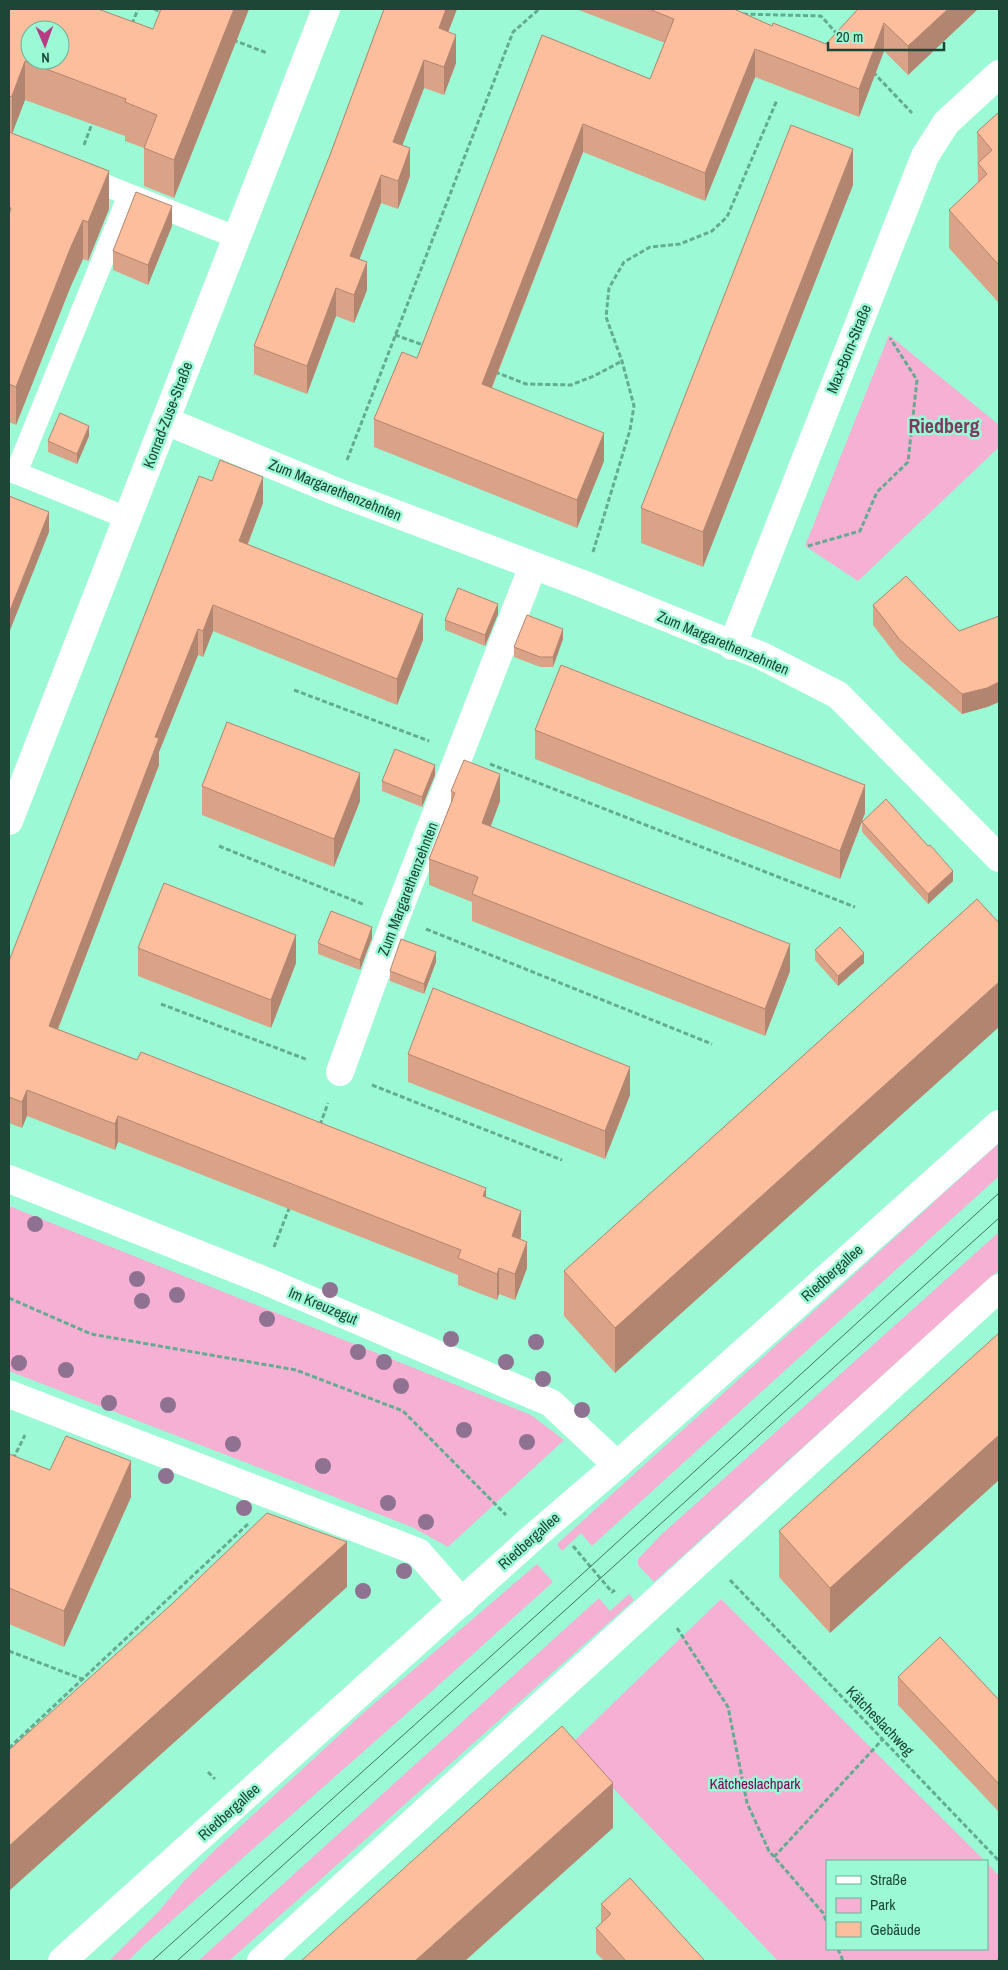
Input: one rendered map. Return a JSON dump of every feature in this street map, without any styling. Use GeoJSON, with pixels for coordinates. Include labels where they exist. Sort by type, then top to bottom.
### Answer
{"type":"FeatureCollection","features":[{"type":"Feature","properties":{"kind":"street","name":"Konrad-Zuse-Straße"},"geometry":{"type":"LineString","coordinates":[[9,822],[326,9]]}},
{"type":"Feature","properties":{"kind":"street","name":"Max-Born-Straße"},"geometry":{"type":"LineString","coordinates":[[732,646],[926,156],[946,123],[999,74]]}},
{"type":"Feature","properties":{"kind":"street"},"geometry":{"type":"LineString","coordinates":[[69,172],[238,238]]}},
{"type":"Feature","properties":{"kind":"street"},"geometry":{"type":"LineString","coordinates":[[128,518],[12,472],[129,195]]}},
{"type":"Feature","properties":{"kind":"street","name":"Zum Margarethenzehnten"},"geometry":{"type":"LineString","coordinates":[[166,421],[335,491],[583,584],[732,646],[762,656],[838,695],[999,858]]}},
{"type":"Feature","properties":{"kind":"street","name":"Zum Margarethenzehnten"},"geometry":{"type":"LineString","coordinates":[[340,1072],[396,918],[533,566]]}},
{"type":"Feature","properties":{"kind":"street","name":"Riedbergallee"},"geometry":{"type":"LineString","coordinates":[[62,1961],[532,1538],[617,1465],[999,1124]]}},
{"type":"Feature","properties":{"kind":"street","name":"Im Kreuzegut"},"geometry":{"type":"LineString","coordinates":[[9,1179],[261,1279],[551,1403],[617,1465]]}},
{"type":"Feature","properties":{"kind":"street"},"geometry":{"type":"LineString","coordinates":[[261,1961],[999,1288]]}},
{"type":"Feature","properties":{"kind":"street"},"geometry":{"type":"LineString","coordinates":[[9,1394],[418,1552],[462,1602]]}},
{"type":"Feature","properties":{"kind":"path"},"geometry":{"type":"LineString","coordinates":[[131,27],[138,9]]}},
{"type":"Feature","properties":{"kind":"path"},"geometry":{"type":"LineString","coordinates":[[154,9],[171,16]]}},
{"type":"Feature","properties":{"kind":"path"},"geometry":{"type":"LineString","coordinates":[[335,491],[513,32],[538,12],[538,9]]}},
{"type":"Feature","properties":{"kind":"path"},"geometry":{"type":"LineString","coordinates":[[739,14],[820,16],[840,37]]}},
{"type":"Feature","properties":{"kind":"path"},"geometry":{"type":"LineString","coordinates":[[232,40],[267,53]]}},
{"type":"Feature","properties":{"kind":"path"},"geometry":{"type":"LineString","coordinates":[[873,72],[912,114]]}},
{"type":"Feature","properties":{"kind":"path"},"geometry":{"type":"LineString","coordinates":[[583,584],[630,430],[634,406],[622,361],[606,317],[609,288],[624,262],[650,247],[680,244],[712,232],[727,217],[777,100]]}},
{"type":"Feature","properties":{"kind":"path"},"geometry":{"type":"LineString","coordinates":[[69,172],[95,117]]}},
{"type":"Feature","properties":{"kind":"path"},"geometry":{"type":"LineString","coordinates":[[395,335],[430,348]]}},
{"type":"Feature","properties":{"kind":"path"},"geometry":{"type":"LineString","coordinates":[[805,546],[860,531],[877,492],[908,462],[917,380],[889,335]]}},
{"type":"Feature","properties":{"kind":"path"},"geometry":{"type":"LineString","coordinates":[[491,371],[526,384],[571,385],[594,376],[622,361]]}},
{"type":"Feature","properties":{"kind":"path"},"geometry":{"type":"LineString","coordinates":[[294,690],[855,907]]}},
{"type":"Feature","properties":{"kind":"path"},"geometry":{"type":"LineString","coordinates":[[219,846],[712,1044]]}},
{"type":"Feature","properties":{"kind":"path"},"geometry":{"type":"LineString","coordinates":[[320,1126],[340,1072]]}},
{"type":"Feature","properties":{"kind":"path"},"geometry":{"type":"LineString","coordinates":[[261,1279],[294,1197]]}},
{"type":"Feature","properties":{"kind":"path"},"geometry":{"type":"LineString","coordinates":[[9,1298],[91,1334],[296,1370],[403,1411],[503,1512],[532,1538]]}},
{"type":"Feature","properties":{"kind":"path"},"geometry":{"type":"LineString","coordinates":[[9,1468],[39,1405]]}},
{"type":"Feature","properties":{"kind":"path"},"geometry":{"type":"LineString","coordinates":[[9,1748],[275,1498]]}},
{"type":"Feature","properties":{"kind":"path"},"geometry":{"type":"LineString","coordinates":[[572,1545],[612,1592]]}},
{"type":"Feature","properties":{"kind":"path","name":"Kätcheslachweg"},"geometry":{"type":"LineString","coordinates":[[746,1597],[999,1861]]}},
{"type":"Feature","properties":{"kind":"path"},"geometry":{"type":"LineString","coordinates":[[678,1630],[728,1707],[747,1803],[769,1851],[823,1913],[826,1920]]}},
{"type":"Feature","properties":{"kind":"path"},"geometry":{"type":"LineString","coordinates":[[9,1650],[82,1680]]}},
{"type":"Feature","properties":{"kind":"path"},"geometry":{"type":"LineString","coordinates":[[774,1857],[882,1740]]}},
{"type":"Feature","properties":{"kind":"green space"},"geometry":{"type":"Polygon","coordinates":[[[889,335],[999,425],[999,447],[858,581],[805,546],[889,335]]]}},
{"type":"Feature","properties":{"kind":"green space"},"geometry":{"type":"Polygon","coordinates":[[[999,1143],[999,1176],[592,1546],[581,1533],[562,1551],[557,1544],[999,1143]]]}},
{"type":"Feature","properties":{"kind":"green space"},"geometry":{"type":"Polygon","coordinates":[[[9,1206],[531,1415],[564,1440],[448,1547],[412,1527],[9,1371],[9,1206]]]}},
{"type":"Feature","properties":{"kind":"green space"},"geometry":{"type":"Polygon","coordinates":[[[999,1232],[999,1270],[654,1582],[638,1565],[638,1559],[663,1533],[999,1232]]]}},
{"type":"Feature","properties":{"kind":"green space"},"geometry":{"type":"Polygon","coordinates":[[[537,1564],[553,1582],[128,1961],[109,1961],[159,1911],[184,1881],[215,1850],[363,1713],[537,1564]]]}},
{"type":"Feature","properties":{"kind":"green space"},"geometry":{"type":"Polygon","coordinates":[[[629,1594],[634,1600],[229,1961],[198,1961],[599,1598],[610,1611],[629,1594]]]}},
{"type":"Feature","properties":{"kind":"green space","name":"Kätcheslachpark"},"geometry":{"type":"Polygon","coordinates":[[[721,1599],[984,1860],[826,1860],[826,1950],[988,1950],[988,1864],[999,1876],[999,1961],[778,1961],[571,1744],[721,1599]]]}},
{"type":"Feature","properties":{"kind":"building"},"geometry":{"type":"Polygon","coordinates":[[[9,9],[98,9],[153,29],[161,9],[234,9],[174,160],[144,148],[157,115],[125,102],[126,99],[49,70],[70,70],[70,20],[20,20],[20,70],[22,70],[12,96],[9,97],[9,9]]]}},
{"type":"Feature","properties":{"kind":"building"},"geometry":{"type":"Polygon","coordinates":[[[384,9],[446,9],[439,28],[456,35],[444,67],[424,60],[393,142],[410,148],[398,181],[381,175],[350,256],[367,262],[354,295],[336,288],[307,366],[254,346],[330,155],[384,9]]]}},
{"type":"Feature","properties":{"kind":"building"},"geometry":{"type":"Polygon","coordinates":[[[649,9],[734,9],[772,26],[773,23],[826,44],[858,9],[948,9],[908,46],[884,23],[859,89],[755,49],[705,173],[583,124],[482,384],[604,433],[577,500],[374,419],[402,352],[417,358],[542,35],[650,79],[674,19],[649,9]]]}},
{"type":"Feature","properties":{"kind":"building"},"geometry":{"type":"Polygon","coordinates":[[[999,112],[998,264],[949,210],[987,174],[978,163],[992,150],[977,132],[999,112]]]}},
{"type":"Feature","properties":{"kind":"building"},"geometry":{"type":"Polygon","coordinates":[[[791,125],[853,149],[703,532],[641,508],[791,125]]]}},
{"type":"Feature","properties":{"kind":"building"},"geometry":{"type":"Polygon","coordinates":[[[9,132],[109,171],[88,222],[83,220],[70,249],[16,387],[9,384],[9,215],[11,208],[9,207],[9,132]]]}},
{"type":"Feature","properties":{"kind":"building"},"geometry":{"type":"Polygon","coordinates":[[[136,192],[172,206],[148,265],[113,251],[136,192]]]}},
{"type":"Feature","properties":{"kind":"building"},"geometry":{"type":"Polygon","coordinates":[[[60,413],[89,426],[77,454],[48,441],[60,413]]]}},
{"type":"Feature","properties":{"kind":"building"},"geometry":{"type":"Polygon","coordinates":[[[220,460],[263,477],[239,541],[423,614],[397,679],[213,605],[203,631],[198,629],[155,737],[159,738],[49,1026],[137,1060],[141,1052],[486,1188],[483,1196],[521,1211],[512,1236],[527,1242],[515,1274],[499,1268],[497,1274],[458,1258],[461,1250],[118,1116],[115,1124],[27,1090],[22,1102],[9,1097],[9,961],[199,476],[212,481],[220,460]]]}},
{"type":"Feature","properties":{"kind":"building"},"geometry":{"type":"Polygon","coordinates":[[[9,496],[49,512],[9,613],[9,496]]]}},
{"type":"Feature","properties":{"kind":"building"},"geometry":{"type":"Polygon","coordinates":[[[906,576],[959,631],[999,616],[999,682],[987,688],[962,694],[900,640],[873,605],[906,576]]]}},
{"type":"Feature","properties":{"kind":"building"},"geometry":{"type":"Polygon","coordinates":[[[458,588],[498,604],[485,635],[445,620],[458,588]]]}},
{"type":"Feature","properties":{"kind":"building"},"geometry":{"type":"Polygon","coordinates":[[[527,615],[563,629],[553,657],[540,657],[514,647],[527,615]]]}},
{"type":"Feature","properties":{"kind":"building"},"geometry":{"type":"Polygon","coordinates":[[[561,665],[865,785],[840,851],[535,730],[561,665]]]}},
{"type":"Feature","properties":{"kind":"building"},"geometry":{"type":"Polygon","coordinates":[[[227,722],[360,773],[334,839],[202,786],[227,722]]]}},
{"type":"Feature","properties":{"kind":"building"},"geometry":{"type":"Polygon","coordinates":[[[395,749],[435,765],[422,797],[382,781],[395,749]]]}},
{"type":"Feature","properties":{"kind":"building"},"geometry":{"type":"Polygon","coordinates":[[[464,760],[500,774],[482,823],[790,944],[765,1009],[472,894],[478,877],[429,859],[455,793],[451,791],[464,760]]]}},
{"type":"Feature","properties":{"kind":"building"},"geometry":{"type":"Polygon","coordinates":[[[886,799],[953,871],[928,894],[862,822],[886,799]]]}},
{"type":"Feature","properties":{"kind":"building"},"geometry":{"type":"Polygon","coordinates":[[[164,883],[296,935],[271,1000],[138,948],[164,883]]]}},
{"type":"Feature","properties":{"kind":"building"},"geometry":{"type":"Polygon","coordinates":[[[977,899],[999,923],[999,982],[615,1328],[564,1271],[977,899]]]}},
{"type":"Feature","properties":{"kind":"building"},"geometry":{"type":"Polygon","coordinates":[[[331,911],[372,927],[360,960],[318,943],[331,911]]]}},
{"type":"Feature","properties":{"kind":"building"},"geometry":{"type":"Polygon","coordinates":[[[840,927],[864,953],[838,976],[815,950],[840,927]]]}},
{"type":"Feature","properties":{"kind":"building"},"geometry":{"type":"Polygon","coordinates":[[[401,939],[436,952],[424,984],[390,971],[401,939]]]}},
{"type":"Feature","properties":{"kind":"building"},"geometry":{"type":"Polygon","coordinates":[[[433,988],[630,1067],[605,1131],[408,1054],[433,988]]]}},
{"type":"Feature","properties":{"kind":"building"},"geometry":{"type":"Polygon","coordinates":[[[999,1333],[999,1435],[830,1588],[779,1531],[999,1333]]]}},
{"type":"Feature","properties":{"kind":"building"},"geometry":{"type":"Polygon","coordinates":[[[66,1436],[131,1461],[64,1611],[9,1588],[9,1454],[50,1470],[66,1436]]]}},
{"type":"Feature","properties":{"kind":"building"},"geometry":{"type":"Polygon","coordinates":[[[267,1513],[347,1542],[9,1846],[9,1750],[173,1603],[267,1513]]]}},
{"type":"Feature","properties":{"kind":"building"},"geometry":{"type":"Polygon","coordinates":[[[940,1637],[999,1700],[999,1784],[898,1677],[940,1637]]]}},
{"type":"Feature","properties":{"kind":"building"},"geometry":{"type":"Polygon","coordinates":[[[562,1726],[613,1783],[415,1961],[301,1961],[562,1726]]]}},
{"type":"Feature","properties":{"kind":"building"},"geometry":{"type":"Polygon","coordinates":[[[630,1878],[705,1961],[626,1961],[596,1928],[611,1914],[601,1904],[630,1878]]]}},
{"type":"Feature","properties":{"kind":"tram line"},"geometry":{"type":"LineString","coordinates":[[152,1961],[590,1567],[999,1193]]}},
{"type":"Feature","properties":{"kind":"tram line"},"geometry":{"type":"LineString","coordinates":[[177,1961],[999,1218]]}},
{"type":"Feature","properties":{"kind":"district","name":"Riedberg"},"geometry":{"type":"Point","coordinates":[944,426]}}]}
